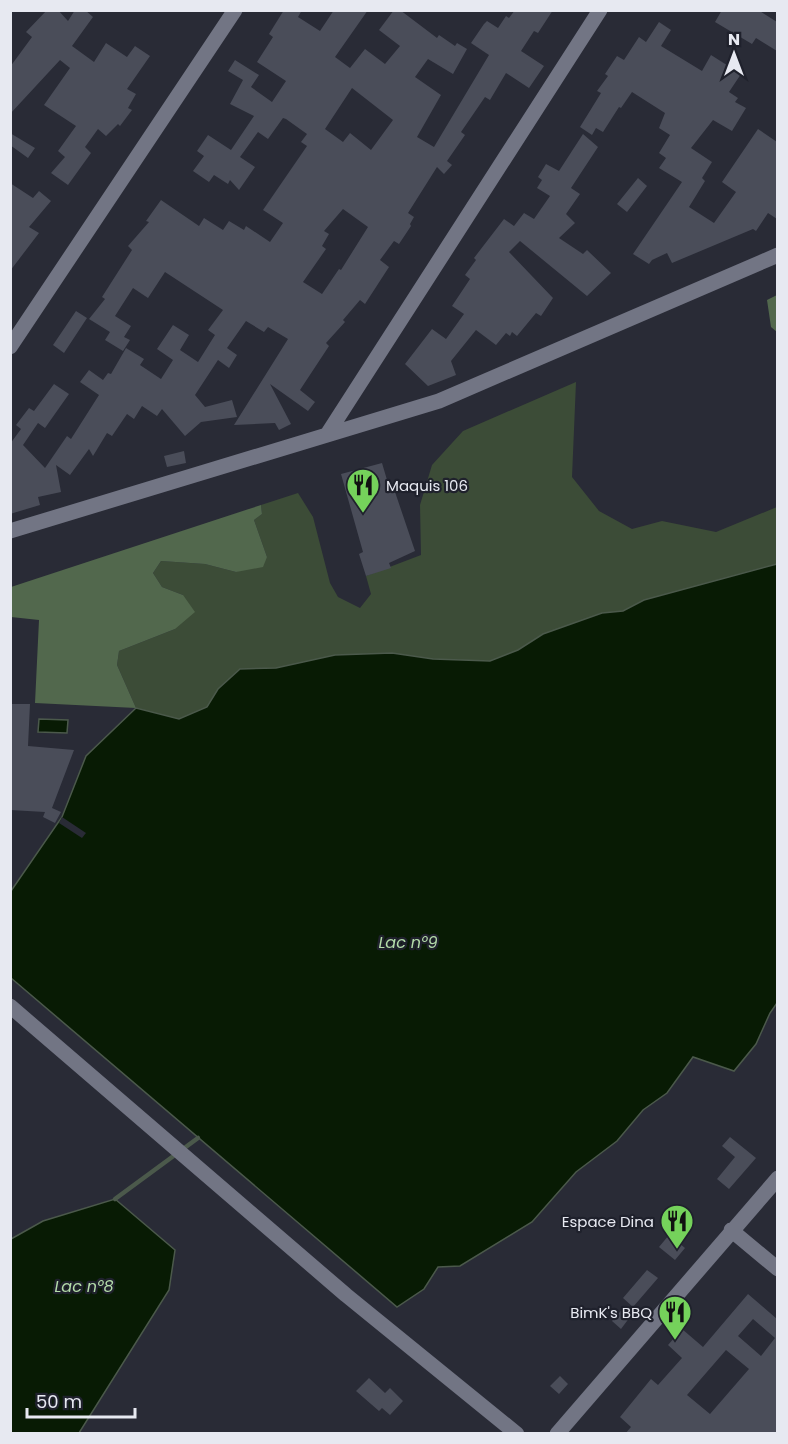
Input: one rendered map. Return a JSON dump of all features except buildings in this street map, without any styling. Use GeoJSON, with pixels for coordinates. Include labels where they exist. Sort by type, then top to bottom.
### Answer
{"type":"FeatureCollection","features":[{"type":"Feature","properties":{"kind":"street"},"geometry":{"type":"LineString","coordinates":[[10,347],[235,10]]}},
{"type":"Feature","properties":{"kind":"street"},"geometry":{"type":"LineString","coordinates":[[328,433],[600,10]]}},
{"type":"Feature","properties":{"kind":"street"},"geometry":{"type":"LineString","coordinates":[[10,531],[439,401],[777,255]]}},
{"type":"Feature","properties":{"kind":"street"},"geometry":{"type":"LineString","coordinates":[[10,1006],[346,1295],[516,1434]]}},
{"type":"Feature","properties":{"kind":"street"},"geometry":{"type":"LineString","coordinates":[[557,1434],[777,1178]]}},
{"type":"Feature","properties":{"kind":"street"},"geometry":{"type":"LineString","coordinates":[[731,1230],[777,1269]]}},
{"type":"Feature","properties":{"kind":"shaded area"},"geometry":{"type":"Polygon","coordinates":[[[777,295],[777,332],[771,327],[767,300],[777,295]]]}},
{"type":"Feature","properties":{"kind":"shaded area"},"geometry":{"type":"Polygon","coordinates":[[[576,382],[572,477],[599,511],[632,529],[662,521],[716,532],[777,507],[777,564],[644,600],[623,611],[602,613],[543,634],[518,650],[490,661],[433,659],[392,653],[276,668],[240,669],[218,689],[207,707],[179,720],[136,708],[117,665],[119,651],[175,629],[183,595],[162,587],[153,573],[161,561],[205,564],[236,572],[267,557],[254,520],[262,514],[261,505],[298,493],[313,517],[330,583],[338,597],[360,608],[371,594],[366,576],[421,555],[420,505],[432,465],[463,431],[576,382]]]}},
{"type":"Feature","properties":{"kind":"shaded area"},"geometry":{"type":"Polygon","coordinates":[[[261,505],[262,514],[254,520],[267,557],[263,567],[236,572],[205,564],[161,561],[153,573],[162,587],[183,595],[195,612],[175,629],[119,651],[117,665],[136,708],[35,703],[39,620],[11,617],[11,587],[261,505]]]}},
{"type":"Feature","properties":{"kind":"water","name":"Lac n°9"},"geometry":{"type":"Polygon","coordinates":[[[777,564],[777,1003],[756,1044],[734,1071],[693,1057],[667,1093],[643,1110],[617,1141],[576,1172],[532,1222],[460,1266],[438,1267],[424,1289],[397,1307],[11,978],[11,891],[62,817],[86,756],[136,708],[179,719],[207,707],[218,689],[240,669],[276,668],[335,655],[392,653],[433,659],[490,661],[518,650],[543,634],[602,613],[623,611],[644,600],[777,564]]]}},
{"type":"Feature","properties":{"kind":"water"},"geometry":{"type":"Polygon","coordinates":[[[39,719],[68,720],[67,733],[38,732],[39,719]]]}},
{"type":"Feature","properties":{"kind":"water","name":"Lac n°8"},"geometry":{"type":"Polygon","coordinates":[[[115,1199],[175,1250],[169,1290],[79,1433],[11,1433],[11,1239],[43,1221],[115,1199]]]}},
{"type":"Feature","properties":{"kind":"pier"},"geometry":{"type":"Polygon","coordinates":[[[62,817],[86,833],[82,838],[59,823],[62,817]]]}},
{"type":"Feature","properties":{"kind":"waterway"},"geometry":{"type":"LineString","coordinates":[[115,1199],[198,1138]]}},
{"type":"Feature","properties":{"kind":"place","name":"Maquis 106"},"geometry":{"type":"Point","coordinates":[363,514]}},
{"type":"Feature","properties":{"kind":"place","name":"Espace Dina"},"geometry":{"type":"Point","coordinates":[677,1250]}},
{"type":"Feature","properties":{"kind":"place","name":"BimK's BBQ"},"geometry":{"type":"Point","coordinates":[675,1341]}}]}
